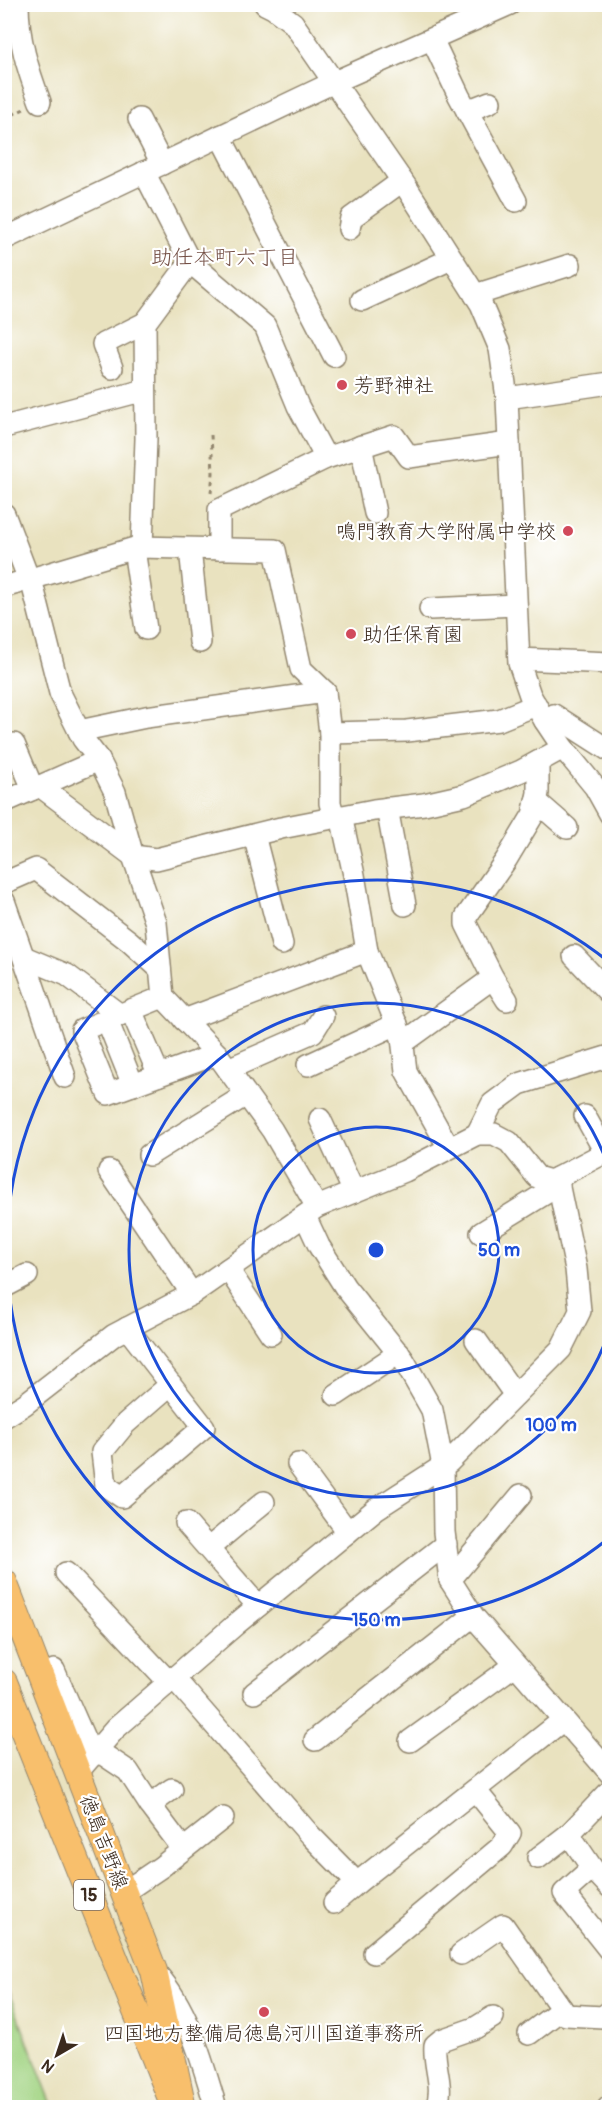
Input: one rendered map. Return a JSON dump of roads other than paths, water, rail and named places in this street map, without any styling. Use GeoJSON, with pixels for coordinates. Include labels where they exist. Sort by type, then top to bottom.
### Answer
{"type":"FeatureCollection","features":[{"type":"Feature","properties":{"kind":"main road","name":"徳島吉野線"},"geometry":{"type":"LineString","coordinates":[[4,1582],[88,1760],[124,1892],[154,1971],[183,2108]]}},
{"type":"Feature","properties":{"kind":"main road","name":"徳島吉野線"},"geometry":{"type":"LineString","coordinates":[[4,1682],[174,2108]]}},
{"type":"Feature","properties":{"kind":"street"},"geometry":{"type":"LineString","coordinates":[[18,4],[26,64],[40,102]]}},
{"type":"Feature","properties":{"kind":"street"},"geometry":{"type":"LineString","coordinates":[[265,4],[290,14],[332,83],[402,181],[481,304],[500,349],[507,398],[519,659],[530,695],[540,713],[563,748],[595,788],[609,814]]}},
{"type":"Feature","properties":{"kind":"street"},"geometry":{"type":"LineString","coordinates":[[4,238],[332,83],[510,4]]}},
{"type":"Feature","properties":{"kind":"street"},"geometry":{"type":"LineString","coordinates":[[432,39],[467,111],[516,201]]}},
{"type":"Feature","properties":{"kind":"street"},"geometry":{"type":"LineString","coordinates":[[467,111],[490,102]]}},
{"type":"Feature","properties":{"kind":"street"},"geometry":{"type":"LineString","coordinates":[[139,118],[153,168],[190,262],[265,326],[298,406],[326,458]]}},
{"type":"Feature","properties":{"kind":"street"},"geometry":{"type":"LineString","coordinates":[[220,136],[334,356]]}},
{"type":"Feature","properties":{"kind":"street"},"geometry":{"type":"LineString","coordinates":[[350,229],[351,218],[402,181]]}},
{"type":"Feature","properties":{"kind":"street"},"geometry":{"type":"LineString","coordinates":[[362,300],[452,259]]}},
{"type":"Feature","properties":{"kind":"street"},"geometry":{"type":"LineString","coordinates":[[112,368],[103,344],[145,323],[190,262]]}},
{"type":"Feature","properties":{"kind":"street"},"geometry":{"type":"LineString","coordinates":[[475,295],[570,265]]}},
{"type":"Feature","properties":{"kind":"street"},"geometry":{"type":"LineString","coordinates":[[145,323],[145,390],[138,548],[146,629]]}},
{"type":"Feature","properties":{"kind":"street"},"geometry":{"type":"LineString","coordinates":[[507,398],[609,383]]}},
{"type":"Feature","properties":{"kind":"street"},"geometry":{"type":"LineString","coordinates":[[4,427],[145,390]]}},
{"type":"Feature","properties":{"kind":"street"},"geometry":{"type":"LineString","coordinates":[[219,549],[219,510],[326,458],[394,436],[409,457],[509,442]]}},
{"type":"Feature","properties":{"kind":"street"},"geometry":{"type":"LineString","coordinates":[[361,446],[375,513]]}},
{"type":"Feature","properties":{"kind":"street"},"geometry":{"type":"LineString","coordinates":[[4,514],[30,580],[60,693],[79,731],[99,760],[115,792],[133,856],[156,922],[163,997],[222,1062],[272,1130],[311,1211],[319,1246],[345,1287],[399,1353],[432,1410],[443,1466],[450,1580],[473,1616],[609,1773]]}},
{"type":"Feature","properties":{"kind":"street"},"geometry":{"type":"LineString","coordinates":[[4,587],[138,548],[275,550],[301,669],[325,692],[330,733],[330,803],[338,817],[354,875],[367,951],[400,1033],[406,1071],[449,1148]]}},
{"type":"Feature","properties":{"kind":"street"},"geometry":{"type":"LineString","coordinates":[[190,549],[200,642]]}},
{"type":"Feature","properties":{"kind":"street"},"geometry":{"type":"LineString","coordinates":[[430,609],[516,605]]}},
{"type":"Feature","properties":{"kind":"street"},"geometry":{"type":"LineString","coordinates":[[519,659],[609,663]]}},
{"type":"Feature","properties":{"kind":"street"},"geometry":{"type":"LineString","coordinates":[[79,731],[147,717],[325,692]]}},
{"type":"Feature","properties":{"kind":"street"},"geometry":{"type":"LineString","coordinates":[[330,733],[407,731],[540,713],[554,715],[609,751]]}},
{"type":"Feature","properties":{"kind":"street"},"geometry":{"type":"LineString","coordinates":[[16,743],[36,788],[133,856],[156,859],[338,817],[424,804],[464,795],[521,771],[563,748]]}},
{"type":"Feature","properties":{"kind":"street"},"geometry":{"type":"LineString","coordinates":[[4,802],[99,760]]}},
{"type":"Feature","properties":{"kind":"street"},"geometry":{"type":"LineString","coordinates":[[507,1000],[493,978],[466,924],[466,917],[506,860],[533,815],[538,762]]}},
{"type":"Feature","properties":{"kind":"street"},"geometry":{"type":"LineString","coordinates":[[536,801],[567,828]]}},
{"type":"Feature","properties":{"kind":"street"},"geometry":{"type":"LineString","coordinates":[[387,808],[405,905]]}},
{"type":"Feature","properties":{"kind":"street"},"geometry":{"type":"LineString","coordinates":[[254,835],[282,944]]}},
{"type":"Feature","properties":{"kind":"street"},"geometry":{"type":"LineString","coordinates":[[4,883],[36,869],[129,941],[160,969]]}},
{"type":"Feature","properties":{"kind":"street"},"geometry":{"type":"LineString","coordinates":[[4,901],[65,1077]]}},
{"type":"Feature","properties":{"kind":"street"},"geometry":{"type":"LineString","coordinates":[[184,1020],[367,951]]}},
{"type":"Feature","properties":{"kind":"street"},"geometry":{"type":"LineString","coordinates":[[574,956],[609,994]]}},
{"type":"Feature","properties":{"kind":"street"},"geometry":{"type":"LineString","coordinates":[[24,957],[67,975],[119,1015],[159,1075]]}},
{"type":"Feature","properties":{"kind":"street"},"geometry":{"type":"LineString","coordinates":[[308,1065],[400,1033],[493,978]]}},
{"type":"Feature","properties":{"kind":"street"},"geometry":{"type":"LineString","coordinates":[[119,1015],[163,997]]}},
{"type":"Feature","properties":{"kind":"street"},"geometry":{"type":"LineString","coordinates":[[119,1015],[133,1085],[159,1075],[222,1062],[313,1032],[323,1016]]}},
{"type":"Feature","properties":{"kind":"street"},"geometry":{"type":"LineString","coordinates":[[477,1134],[492,1104],[519,1084],[609,1056]]}},
{"type":"Feature","properties":{"kind":"street"},"geometry":{"type":"LineString","coordinates":[[149,1155],[246,1095]]}},
{"type":"Feature","properties":{"kind":"street"},"geometry":{"type":"LineString","coordinates":[[481,1233],[607,1151],[585,1116]]}},
{"type":"Feature","properties":{"kind":"street"},"geometry":{"type":"LineString","coordinates":[[320,1119],[354,1192]]}},
{"type":"Feature","properties":{"kind":"street"},"geometry":{"type":"LineString","coordinates":[[4,1417],[25,1404],[114,1335],[192,1294],[311,1211],[405,1171],[477,1134],[494,1134],[509,1142],[537,1177],[558,1182]]}},
{"type":"Feature","properties":{"kind":"street"},"geometry":{"type":"LineString","coordinates":[[109,1171],[192,1294]]}},
{"type":"Feature","properties":{"kind":"street"},"geometry":{"type":"LineString","coordinates":[[88,1760],[115,1729],[170,1679],[258,1606],[376,1509],[443,1466],[561,1349],[580,1311],[576,1269],[558,1182]]}},
{"type":"Feature","properties":{"kind":"street"},"geometry":{"type":"LineString","coordinates":[[228,1269],[271,1334]]}},
{"type":"Feature","properties":{"kind":"street"},"geometry":{"type":"LineString","coordinates":[[4,1287],[27,1275]]}},
{"type":"Feature","properties":{"kind":"street"},"geometry":{"type":"LineString","coordinates":[[127,1328],[171,1384],[204,1427],[122,1497],[106,1486],[102,1452],[125,1424],[171,1384]]}},
{"type":"Feature","properties":{"kind":"street"},"geometry":{"type":"LineString","coordinates":[[476,1340],[515,1395]]}},
{"type":"Feature","properties":{"kind":"street"},"geometry":{"type":"LineString","coordinates":[[336,1395],[399,1353]]}},
{"type":"Feature","properties":{"kind":"street"},"geometry":{"type":"LineString","coordinates":[[298,1464],[348,1532]]}},
{"type":"Feature","properties":{"kind":"street"},"geometry":{"type":"LineString","coordinates":[[450,1580],[522,1495]]}},
{"type":"Feature","properties":{"kind":"street"},"geometry":{"type":"LineString","coordinates":[[209,1548],[264,1502]]}},
{"type":"Feature","properties":{"kind":"street"},"geometry":{"type":"LineString","coordinates":[[186,1523],[258,1606]]}},
{"type":"Feature","properties":{"kind":"street"},"geometry":{"type":"LineString","coordinates":[[254,1693],[446,1544]]}},
{"type":"Feature","properties":{"kind":"street"},"geometry":{"type":"LineString","coordinates":[[66,1573],[170,1679],[357,1884]]}},
{"type":"Feature","properties":{"kind":"street"},"geometry":{"type":"LineString","coordinates":[[315,1740],[473,1616]]}},
{"type":"Feature","properties":{"kind":"street"},"geometry":{"type":"LineString","coordinates":[[410,1741],[515,1665]]}},
{"type":"Feature","properties":{"kind":"street"},"geometry":{"type":"LineString","coordinates":[[54,1670],[88,1760]]}},
{"type":"Feature","properties":{"kind":"street"},"geometry":{"type":"LineString","coordinates":[[334,1903],[562,1721]]}},
{"type":"Feature","properties":{"kind":"street"},"geometry":{"type":"LineString","coordinates":[[88,1760],[104,1755],[128,1771],[183,1849]]}},
{"type":"Feature","properties":{"kind":"street"},"geometry":{"type":"LineString","coordinates":[[150,1805],[172,1789]]}},
{"type":"Feature","properties":{"kind":"street"},"geometry":{"type":"LineString","coordinates":[[374,1953],[502,1846],[510,1833],[476,1791]]}},
{"type":"Feature","properties":{"kind":"street"},"geometry":{"type":"LineString","coordinates":[[538,1858],[568,1834],[609,1791]]}},
{"type":"Feature","properties":{"kind":"street"},"geometry":{"type":"LineString","coordinates":[[124,1892],[223,1818]]}},
{"type":"Feature","properties":{"kind":"street"},"geometry":{"type":"LineString","coordinates":[[568,1834],[592,1868],[609,1887]]}},
{"type":"Feature","properties":{"kind":"street"},"geometry":{"type":"LineString","coordinates":[[592,1868],[564,1893],[609,1951]]}},
{"type":"Feature","properties":{"kind":"street"},"geometry":{"type":"LineString","coordinates":[[473,1954],[503,1925],[566,2015],[603,2017],[609,2011]]}},
{"type":"Feature","properties":{"kind":"street"},"geometry":{"type":"LineString","coordinates":[[154,1971],[168,1986],[196,2043],[216,2108]]}},
{"type":"Feature","properties":{"kind":"street"},"geometry":{"type":"LineString","coordinates":[[529,2034],[562,2009]]}},
{"type":"Feature","properties":{"kind":"street"},"geometry":{"type":"LineString","coordinates":[[436,2108],[441,2096],[434,2054],[435,2045],[441,2040],[475,2028],[493,2017]]}},
{"type":"Feature","properties":{"kind":"place","name":"芳野神社"},"geometry":{"type":"Point","coordinates":[342,385]}},
{"type":"Feature","properties":{"kind":"place","name":"鳴門教育大学附属中学校"},"geometry":{"type":"Point","coordinates":[568,531]}},
{"type":"Feature","properties":{"kind":"place","name":"助任保育園"},"geometry":{"type":"Point","coordinates":[351,634]}},
{"type":"Feature","properties":{"kind":"place","name":"四国地方整備局徳島河川国道事務所"},"geometry":{"type":"Point","coordinates":[264,2012]}},
{"type":"Feature","properties":{"kind":"district","name":"助任本町六丁目"},"geometry":{"type":"Point","coordinates":[225,257]}}]}
